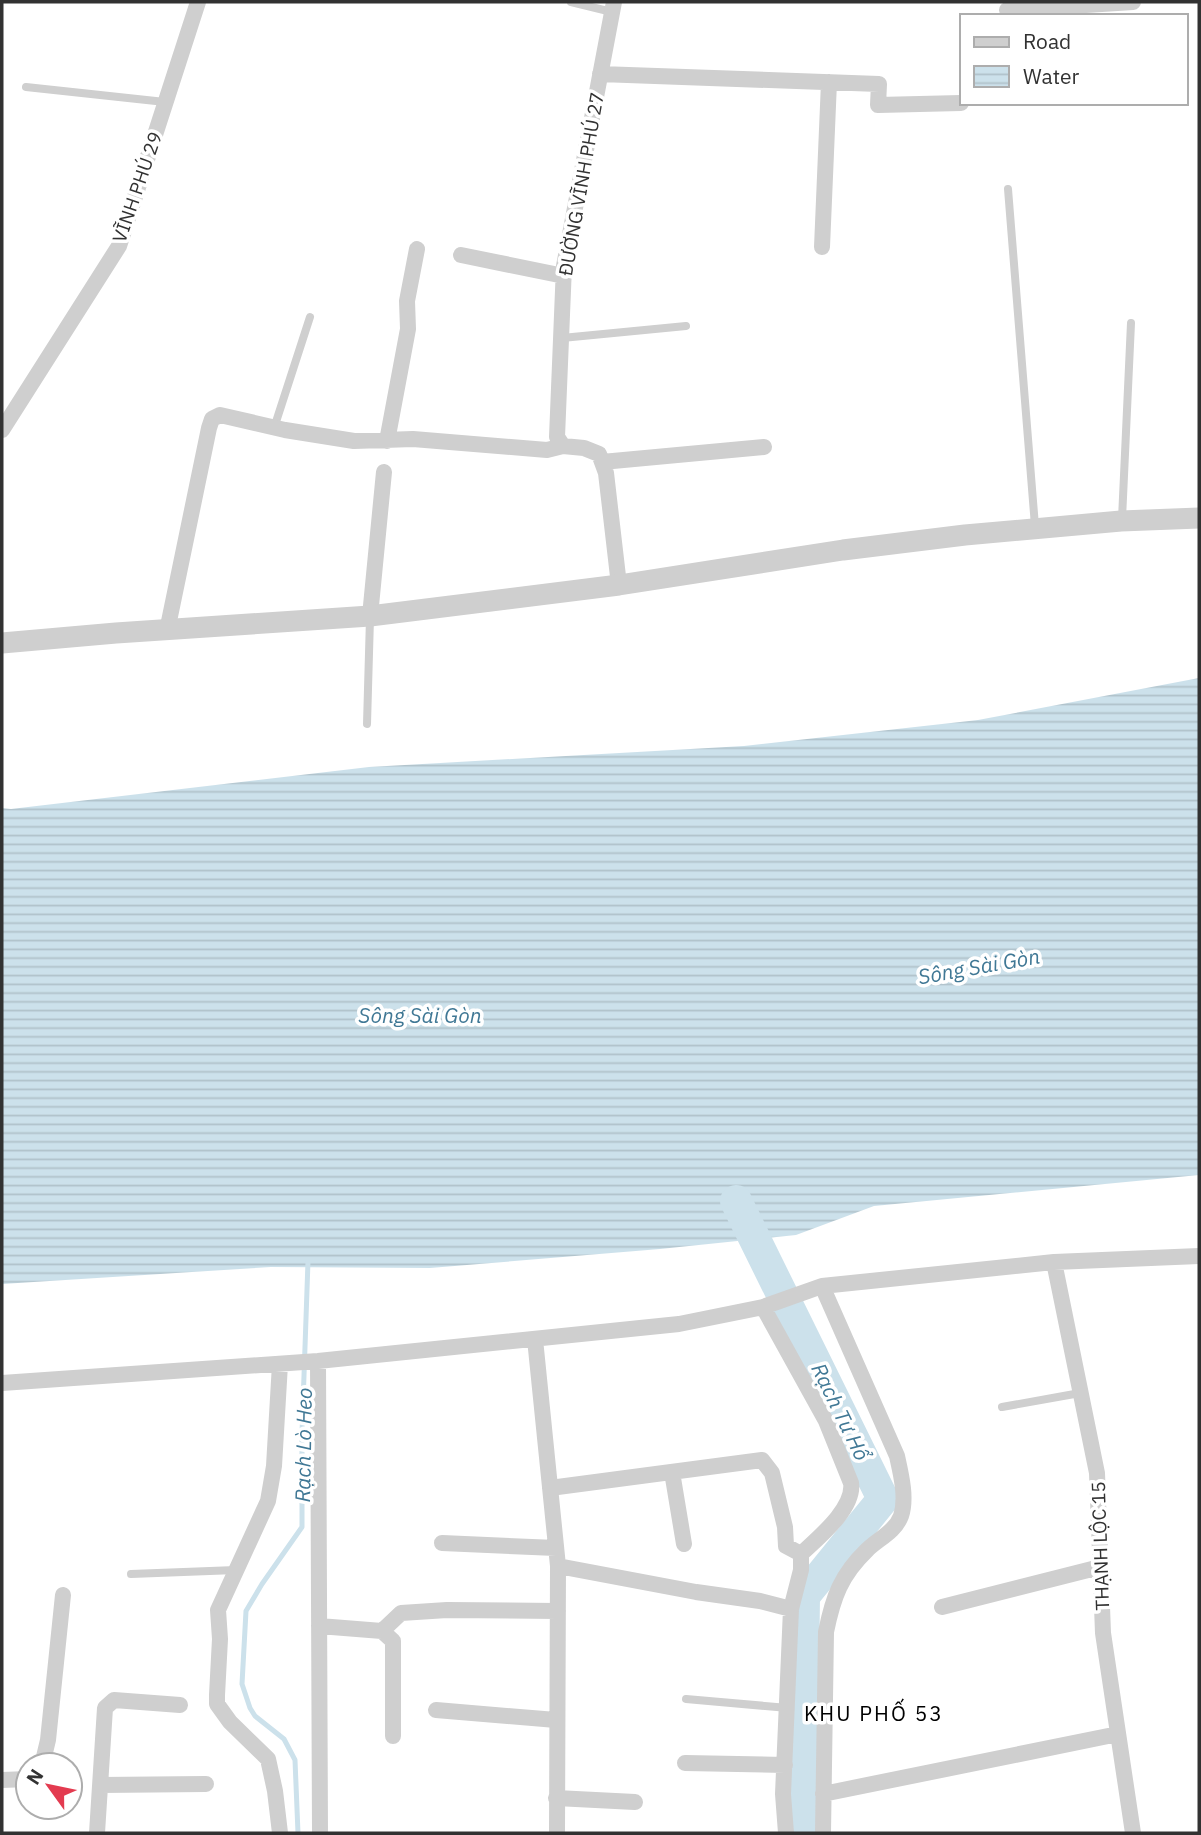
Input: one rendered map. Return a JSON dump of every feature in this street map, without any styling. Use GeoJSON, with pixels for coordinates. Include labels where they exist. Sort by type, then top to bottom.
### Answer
{"type":"FeatureCollection","features":[{"type":"Feature","properties":{"kind":"street","name":"VĨNH PHÚ 29"},"geometry":{"type":"LineString","coordinates":[[2,430],[8,405],[119,246],[198,2]]}},
{"type":"Feature","properties":{"kind":"street"},"geometry":{"type":"LineString","coordinates":[[1007,10],[1133,2]]}},
{"type":"Feature","properties":{"kind":"street","name":"ĐƯỜNG VĨNH PHÚ 27"},"geometry":{"type":"LineString","coordinates":[[563,446],[557,437],[564,276],[613,7]]}},
{"type":"Feature","properties":{"kind":"street"},"geometry":{"type":"LineString","coordinates":[[600,74],[878,84],[878,105],[960,103]]}},
{"type":"Feature","properties":{"kind":"street"},"geometry":{"type":"LineString","coordinates":[[822,247],[829,82]]}},
{"type":"Feature","properties":{"kind":"street"},"geometry":{"type":"LineString","coordinates":[[387,441],[408,329],[407,301],[417,249]]}},
{"type":"Feature","properties":{"kind":"street"},"geometry":{"type":"LineString","coordinates":[[461,255],[564,276]]}},
{"type":"Feature","properties":{"kind":"street"},"geometry":{"type":"LineString","coordinates":[[167,631],[212,419],[220,415],[274,428],[354,441],[413,439],[547,450],[563,446],[584,448],[599,454],[606,473],[619,585]]}},
{"type":"Feature","properties":{"kind":"street"},"geometry":{"type":"LineString","coordinates":[[602,462],[764,447]]}},
{"type":"Feature","properties":{"kind":"street"},"geometry":{"type":"LineString","coordinates":[[370,616],[384,471]]}},
{"type":"Feature","properties":{"kind":"street"},"geometry":{"type":"LineString","coordinates":[[2,643],[370,616],[619,585],[843,550],[965,535],[1199,518]]}},
{"type":"Feature","properties":{"kind":"street"},"geometry":{"type":"LineString","coordinates":[[2,1383],[317,1361],[679,1324],[768,1305],[817,1289],[1054,1262],[1199,1256]]}},
{"type":"Feature","properties":{"kind":"street","name":"THẠNH LỘC 15"},"geometry":{"type":"LineString","coordinates":[[1054,1262],[1097,1472],[1103,1633],[1133,1833]]}},
{"type":"Feature","properties":{"kind":"street"},"geometry":{"type":"LineString","coordinates":[[817,1289],[897,1456],[902,1487],[902,1514],[894,1528],[867,1550],[842,1578],[832,1603],[827,1632],[822,1833]]}},
{"type":"Feature","properties":{"kind":"street"},"geometry":{"type":"LineString","coordinates":[[768,1305],[826,1421],[853,1493],[826,1530],[801,1554],[801,1570],[792,1609],[783,1794],[786,1833]]}},
{"type":"Feature","properties":{"kind":"street"},"geometry":{"type":"LineString","coordinates":[[535,1339],[558,1566],[557,1833]]}},
{"type":"Feature","properties":{"kind":"street"},"geometry":{"type":"LineString","coordinates":[[317,1361],[320,1833]]}},
{"type":"Feature","properties":{"kind":"street"},"geometry":{"type":"LineString","coordinates":[[280,1833],[268,1759],[230,1722],[217,1704],[220,1639],[218,1610],[268,1501],[287,1363]]}},
{"type":"Feature","properties":{"kind":"street"},"geometry":{"type":"LineString","coordinates":[[550,1488],[762,1460],[772,1473],[785,1527],[786,1546],[801,1554]]}},
{"type":"Feature","properties":{"kind":"street"},"geometry":{"type":"LineString","coordinates":[[672,1472],[684,1544]]}},
{"type":"Feature","properties":{"kind":"street"},"geometry":{"type":"LineString","coordinates":[[442,1543],[556,1548]]}},
{"type":"Feature","properties":{"kind":"street"},"geometry":{"type":"LineString","coordinates":[[558,1566],[792,1609]]}},
{"type":"Feature","properties":{"kind":"street"},"geometry":{"type":"LineString","coordinates":[[942,1607],[1100,1567]]}},
{"type":"Feature","properties":{"kind":"street"},"geometry":{"type":"LineString","coordinates":[[45,1751],[63,1595]]}},
{"type":"Feature","properties":{"kind":"street"},"geometry":{"type":"LineString","coordinates":[[382,1631],[401,1613],[446,1610],[558,1611]]}},
{"type":"Feature","properties":{"kind":"street"},"geometry":{"type":"LineString","coordinates":[[319,1626],[382,1631],[393,1641],[393,1736]]}},
{"type":"Feature","properties":{"kind":"street"},"geometry":{"type":"LineString","coordinates":[[97,1833],[105,1708],[114,1700],[180,1705]]}},
{"type":"Feature","properties":{"kind":"street"},"geometry":{"type":"LineString","coordinates":[[436,1710],[556,1720]]}},
{"type":"Feature","properties":{"kind":"street"},"geometry":{"type":"LineString","coordinates":[[823,1794],[1118,1734]]}},
{"type":"Feature","properties":{"kind":"street"},"geometry":{"type":"LineString","coordinates":[[685,1763],[785,1765]]}},
{"type":"Feature","properties":{"kind":"street"},"geometry":{"type":"LineString","coordinates":[[100,1785],[206,1784]]}},
{"type":"Feature","properties":{"kind":"street"},"geometry":{"type":"LineString","coordinates":[[556,1798],[635,1802]]}},
{"type":"Feature","properties":{"kind":"lane"},"geometry":{"type":"LineString","coordinates":[[571,2],[613,7]]}},
{"type":"Feature","properties":{"kind":"lane"},"geometry":{"type":"LineString","coordinates":[[26,87],[165,102]]}},
{"type":"Feature","properties":{"kind":"lane"},"geometry":{"type":"LineString","coordinates":[[1007,188],[1035,529]]}},
{"type":"Feature","properties":{"kind":"lane"},"geometry":{"type":"LineString","coordinates":[[274,428],[310,317]]}},
{"type":"Feature","properties":{"kind":"lane"},"geometry":{"type":"LineString","coordinates":[[1121,522],[1131,323]]}},
{"type":"Feature","properties":{"kind":"lane"},"geometry":{"type":"LineString","coordinates":[[562,338],[686,326]]}},
{"type":"Feature","properties":{"kind":"lane"},"geometry":{"type":"LineString","coordinates":[[367,724],[370,616]]}},
{"type":"Feature","properties":{"kind":"lane"},"geometry":{"type":"LineString","coordinates":[[1002,1407],[1080,1393]]}},
{"type":"Feature","properties":{"kind":"lane"},"geometry":{"type":"LineString","coordinates":[[131,1574],[236,1570]]}},
{"type":"Feature","properties":{"kind":"lane"},"geometry":{"type":"LineString","coordinates":[[687,1699],[788,1708]]}},
{"type":"Feature","properties":{"kind":"water","name":"Sông Sài Gòn"},"geometry":{"type":"Polygon","coordinates":[[[1199,678],[1199,1175],[874,1206],[796,1235],[660,1249],[430,1268],[271,1267],[2,1284],[2,808],[369,767],[744,746],[978,720],[1199,678]]]}},
{"type":"Feature","properties":{"kind":"waterway","name":"Rạch Tư Hổ"},"geometry":{"type":"LineString","coordinates":[[736,1201],[883,1499],[804,1596],[801,1833]]}},
{"type":"Feature","properties":{"kind":"waterway","name":"Rạch Lò Heo"},"geometry":{"type":"LineString","coordinates":[[298,1833],[295,1760],[284,1739],[255,1716],[242,1684],[246,1611],[302,1527],[302,1433],[308,1261]]}},
{"type":"Feature","properties":{"kind":"district","name":"KHU PHỐ 53"},"geometry":{"type":"Point","coordinates":[874,1714]}}]}
